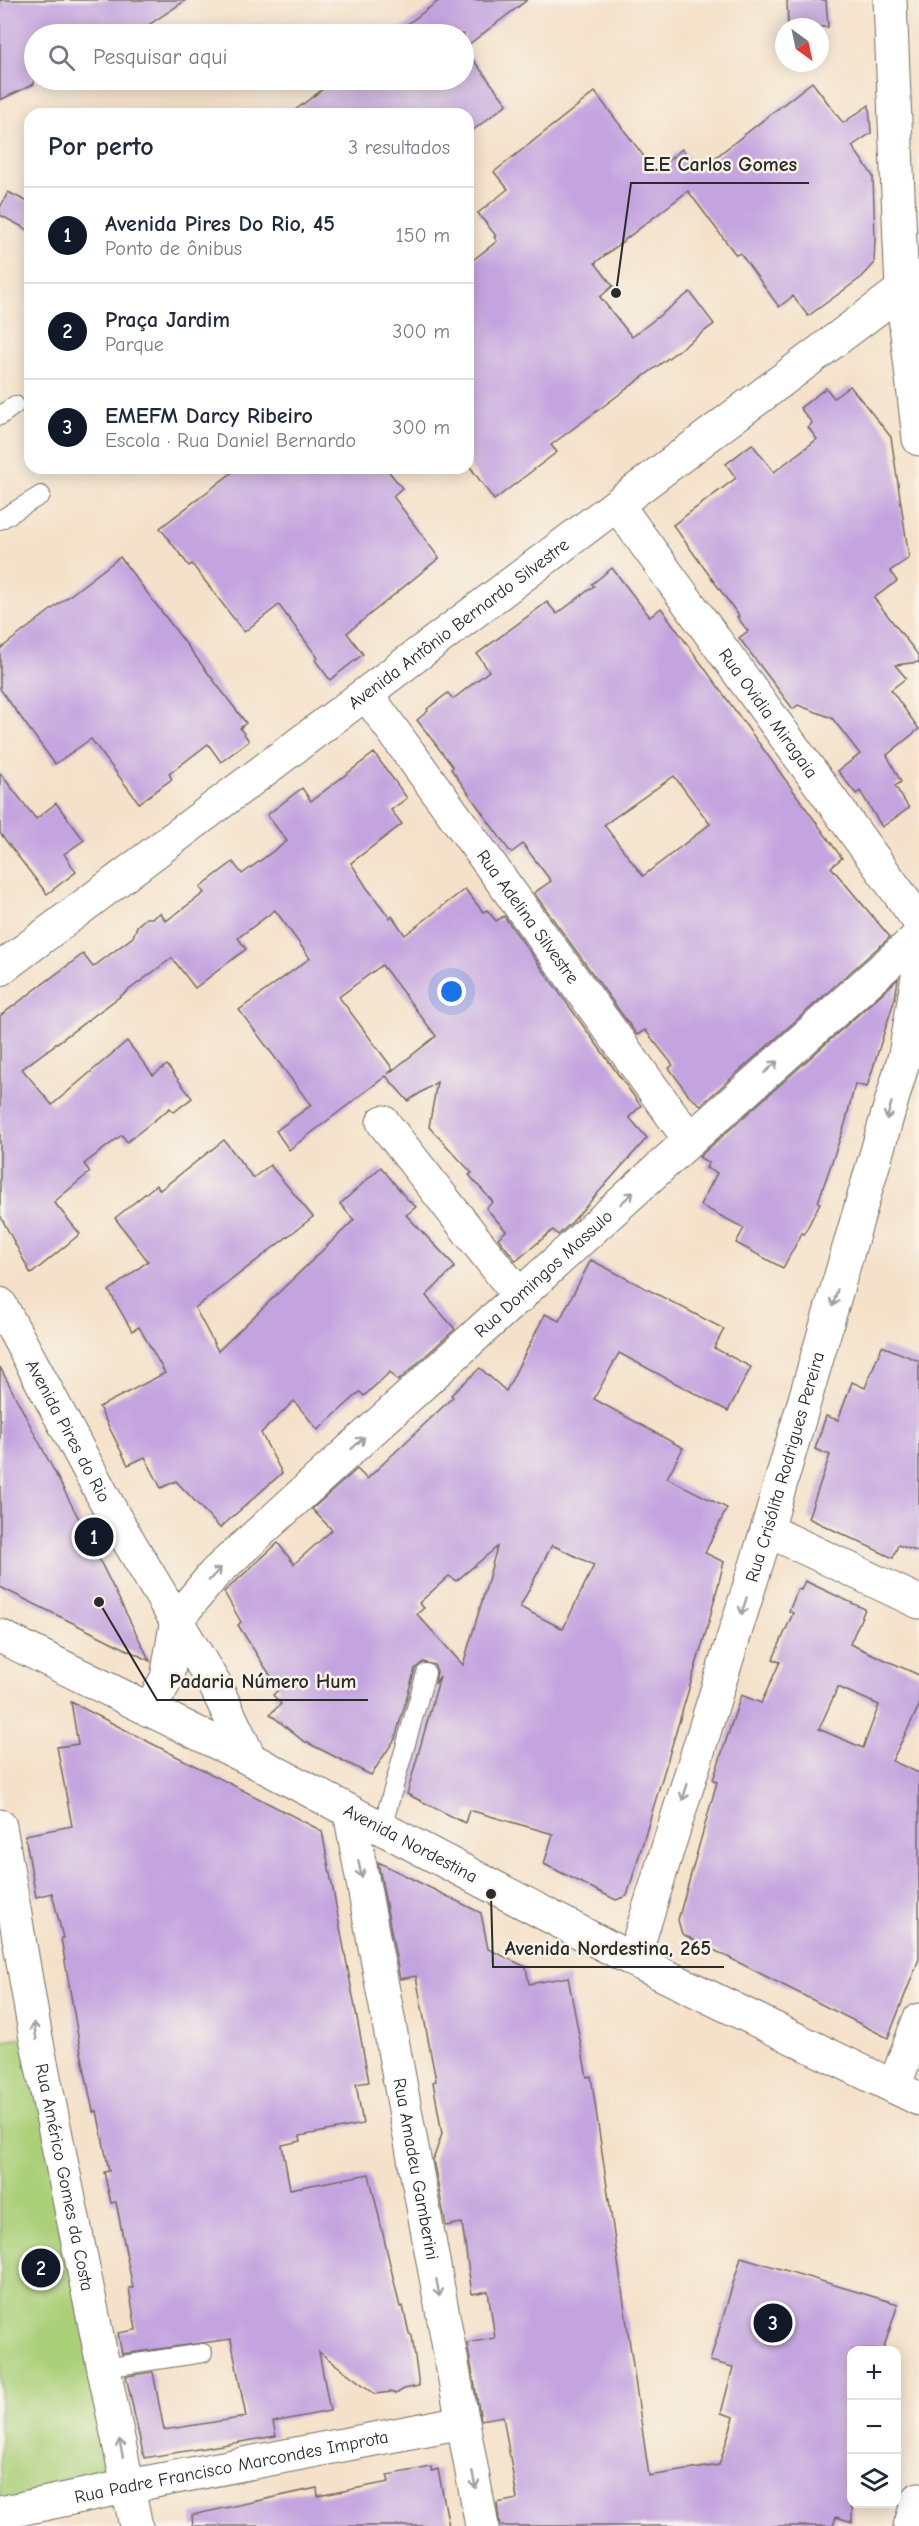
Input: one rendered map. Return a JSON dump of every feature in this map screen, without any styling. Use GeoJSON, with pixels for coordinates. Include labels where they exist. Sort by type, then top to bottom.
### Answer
{"type":"FeatureCollection","features":[{"type":"Feature","properties":{"kind":"street"},"geometry":{"type":"LineString","coordinates":[[890,0],[919,439]]}},
{"type":"Feature","properties":{"kind":"street","name":"Avenida Antônio Bernardo Silvestre"},"geometry":{"type":"LineString","coordinates":[[0,969],[367,695],[910,284]]}},
{"type":"Feature","properties":{"kind":"street","name":"Rua Ovidia Miragaia"},"geometry":{"type":"LineString","coordinates":[[618,506],[919,921]]}},
{"type":"Feature","properties":{"kind":"street","name":"Rua Adelina Silvestre"},"geometry":{"type":"LineString","coordinates":[[367,695],[690,1140]]}},
{"type":"Feature","properties":{"kind":"street","name":"Rua Domingos Massulo"},"geometry":{"type":"LineString","coordinates":[[177,1619],[214,1573],[690,1140],[919,936]]}},
{"type":"Feature","properties":{"kind":"street","name":"Rua Crisólita Rodrigues Pereira"},"geometry":{"type":"LineString","coordinates":[[633,1960],[912,1058],[919,970]]}},
{"type":"Feature","properties":{"kind":"street"},"geometry":{"type":"LineString","coordinates":[[383,1122],[520,1297]]}},
{"type":"Feature","properties":{"kind":"street","name":"Avenida Pires do Rio"},"geometry":{"type":"LineString","coordinates":[[0,1304],[116,1520],[216,1687],[250,1759]]}},
{"type":"Feature","properties":{"kind":"street"},"geometry":{"type":"LineString","coordinates":[[767,1530],[919,1602]]}},
{"type":"Feature","properties":{"kind":"street"},"geometry":{"type":"LineString","coordinates":[[149,1710],[167,1678],[177,1619]]}},
{"type":"Feature","properties":{"kind":"street","name":"Avenida Nordestina"},"geometry":{"type":"LineString","coordinates":[[0,1636],[250,1759],[633,1960],[907,2093]]}},
{"type":"Feature","properties":{"kind":"street","name":"Rua Amadeu Gamberini"},"geometry":{"type":"LineString","coordinates":[[350,1812],[482,2526]]}},
{"type":"Feature","properties":{"kind":"street","name":"Rua Américo Gomes da Costa"},"geometry":{"type":"LineString","coordinates":[[0,1826],[35,2033],[136,2526]]}},
{"type":"Feature","properties":{"kind":"street"},"geometry":{"type":"LineString","coordinates":[[907,2093],[919,2020]]}},
{"type":"Feature","properties":{"kind":"street","name":"Rua Padre Francisco Marcondes Improta"},"geometry":{"type":"LineString","coordinates":[[0,2513],[463,2422]]}},
{"type":"Feature","properties":{"kind":"street"},"geometry":{"type":"LineString","coordinates":[[910,2526],[919,2499]]}},
{"type":"Feature","properties":{"kind":"lane"},"geometry":{"type":"LineString","coordinates":[[0,417],[15,405]]}},
{"type":"Feature","properties":{"kind":"lane"},"geometry":{"type":"LineString","coordinates":[[0,520],[41,495]]}},
{"type":"Feature","properties":{"kind":"lane"},"geometry":{"type":"LineString","coordinates":[[382,1828],[426,1673]]}},
{"type":"Feature","properties":{"kind":"lane"},"geometry":{"type":"LineString","coordinates":[[105,2368],[203,2353]]}},
{"type":"Feature","properties":{"kind":"green space"},"geometry":{"type":"Polygon","coordinates":[[[34,2036],[129,2494],[0,2515],[0,2042],[34,2036]]]}},
{"type":"Feature","properties":{"kind":"building"},"geometry":{"type":"Polygon","coordinates":[[[0,0],[186,0],[150,24],[24,24],[24,89],[0,100],[0,0]]]}},
{"type":"Feature","properties":{"kind":"building"},"geometry":{"type":"Polygon","coordinates":[[[440,0],[527,0],[474,40],[474,24],[408,24],[440,0]]]}},
{"type":"Feature","properties":{"kind":"building"},"geometry":{"type":"Polygon","coordinates":[[[787,0],[826,0],[827,18],[788,18],[787,0]]]}},
{"type":"Feature","properties":{"kind":"building"},"geometry":{"type":"Polygon","coordinates":[[[474,61],[507,104],[474,129],[474,108],[298,108],[322,90],[474,90],[474,61]]]}},
{"type":"Feature","properties":{"kind":"building"},"geometry":{"type":"Polygon","coordinates":[[[812,82],[843,123],[869,105],[871,133],[852,146],[873,176],[874,264],[862,277],[808,316],[793,296],[779,307],[740,253],[736,255],[688,191],[595,263],[613,286],[600,297],[632,337],[690,292],[714,324],[551,445],[557,452],[494,500],[474,472],[474,259],[497,241],[494,237],[496,236],[478,213],[508,189],[494,172],[595,92],[655,171],[682,149],[698,171],[812,82]]]}},
{"type":"Feature","properties":{"kind":"building"},"geometry":{"type":"Polygon","coordinates":[[[8,192],[24,200],[24,228],[0,215],[0,208],[8,192]]]}},
{"type":"Feature","properties":{"kind":"building"},"geometry":{"type":"Polygon","coordinates":[[[850,386],[891,437],[909,558],[890,571],[897,581],[874,598],[919,656],[919,662],[895,665],[906,678],[891,690],[919,729],[887,755],[901,782],[895,786],[909,808],[882,827],[860,791],[856,794],[838,771],[860,754],[832,718],[798,705],[793,709],[739,638],[748,631],[673,525],[736,478],[726,464],[752,444],[774,472],[817,439],[808,427],[812,423],[800,408],[826,388],[834,398],[850,386]]]}},
{"type":"Feature","properties":{"kind":"building"},"geometry":{"type":"Polygon","coordinates":[[[230,474],[391,474],[402,488],[393,496],[439,558],[347,633],[363,654],[330,680],[315,660],[318,658],[279,605],[244,632],[192,564],[189,566],[160,528],[230,474]]]}},
{"type":"Feature","properties":{"kind":"building"},"geometry":{"type":"Polygon","coordinates":[[[120,557],[246,723],[240,728],[249,741],[221,762],[208,744],[169,774],[172,779],[139,803],[91,739],[55,764],[0,689],[0,649],[120,557]]]}},
{"type":"Feature","properties":{"kind":"building"},"geometry":{"type":"Polygon","coordinates":[[[612,568],[650,617],[661,608],[842,858],[831,867],[890,937],[701,1105],[690,1097],[669,1068],[673,1065],[645,1030],[637,1035],[534,893],[551,881],[523,844],[511,853],[451,769],[453,767],[417,720],[448,693],[453,699],[489,671],[477,654],[547,602],[557,614],[594,586],[592,584],[612,568]],[[674,776],[604,825],[643,876],[710,824],[674,776]]]}},
{"type":"Feature","properties":{"kind":"building"},"geometry":{"type":"Polygon","coordinates":[[[374,753],[407,798],[391,810],[402,824],[351,863],[367,888],[390,918],[392,916],[405,935],[465,889],[483,912],[487,910],[496,921],[504,916],[641,1106],[629,1117],[647,1138],[572,1222],[558,1235],[553,1230],[516,1261],[498,1238],[506,1231],[486,1208],[493,1202],[469,1175],[472,1173],[429,1127],[437,1082],[408,1101],[386,1076],[289,1150],[276,1131],[311,1105],[239,1010],[310,958],[275,910],[238,938],[246,949],[195,988],[172,958],[22,1069],[52,1105],[127,1041],[153,1075],[167,1065],[192,1098],[174,1112],[170,1108],[127,1142],[122,1135],[84,1164],[90,1172],[54,1202],[80,1234],[31,1274],[0,1215],[0,1016],[83,954],[93,967],[133,937],[137,926],[146,918],[152,918],[160,913],[166,921],[204,893],[200,887],[233,862],[242,874],[287,841],[267,815],[302,788],[311,801],[374,753]],[[382,965],[339,997],[393,1069],[388,1074],[436,1036],[382,965]]]}},
{"type":"Feature","properties":{"kind":"building"},"geometry":{"type":"Polygon","coordinates":[[[0,773],[36,819],[56,803],[84,840],[64,854],[76,872],[47,894],[0,833],[0,773]]]}},
{"type":"Feature","properties":{"kind":"building"},"geometry":{"type":"Polygon","coordinates":[[[898,979],[895,998],[867,1087],[855,1084],[845,1124],[818,1202],[820,1203],[783,1268],[736,1243],[744,1228],[700,1205],[717,1173],[706,1168],[709,1163],[699,1157],[898,979]]]}},
{"type":"Feature","properties":{"kind":"building"},"geometry":{"type":"Polygon","coordinates":[[[224,1140],[253,1178],[270,1165],[313,1217],[195,1308],[218,1351],[354,1220],[340,1204],[381,1167],[416,1207],[406,1215],[453,1264],[454,1268],[426,1296],[455,1329],[398,1381],[390,1372],[364,1396],[360,1392],[318,1430],[294,1401],[261,1433],[282,1473],[220,1528],[176,1481],[161,1488],[145,1457],[128,1465],[99,1407],[165,1373],[139,1327],[132,1331],[109,1291],[148,1261],[115,1218],[156,1185],[160,1190],[224,1140]]]}},
{"type":"Feature","properties":{"kind":"building"},"geometry":{"type":"Polygon","coordinates":[[[591,1260],[724,1329],[714,1348],[751,1367],[728,1411],[619,1353],[594,1399],[683,1448],[667,1478],[727,1508],[705,1553],[724,1562],[708,1625],[627,1896],[616,1900],[544,1864],[553,1834],[469,1810],[465,1823],[407,1794],[440,1676],[435,1684],[437,1671],[434,1665],[423,1662],[415,1669],[395,1739],[371,1775],[302,1740],[270,1714],[281,1704],[273,1695],[279,1689],[238,1625],[241,1622],[224,1592],[278,1543],[294,1564],[332,1530],[312,1509],[357,1469],[367,1479],[480,1368],[506,1391],[545,1314],[559,1321],[591,1260]],[[552,1545],[520,1607],[563,1629],[594,1565],[552,1545]],[[497,1547],[456,1581],[449,1576],[419,1603],[424,1608],[417,1614],[463,1665],[485,1591],[497,1547]]]}},
{"type":"Feature","properties":{"kind":"building"},"geometry":{"type":"Polygon","coordinates":[[[882,1346],[919,1361],[919,1552],[898,1545],[893,1558],[808,1518],[830,1455],[815,1449],[826,1416],[838,1420],[852,1382],[865,1388],[882,1346]]]}},
{"type":"Feature","properties":{"kind":"building"},"geometry":{"type":"Polygon","coordinates":[[[0,1367],[80,1521],[150,1661],[0,1587],[0,1367]]]}},
{"type":"Feature","properties":{"kind":"building"},"geometry":{"type":"Polygon","coordinates":[[[805,1581],[865,1609],[850,1644],[919,1675],[919,1706],[892,1761],[919,1773],[919,1959],[888,2038],[682,1934],[678,1920],[717,1782],[713,1780],[741,1695],[761,1703],[780,1662],[773,1659],[793,1613],[789,1611],[798,1589],[801,1590],[805,1581]],[[838,1687],[819,1729],[863,1748],[879,1705],[838,1687]]]}},
{"type":"Feature","properties":{"kind":"building"},"geometry":{"type":"Polygon","coordinates":[[[71,1702],[322,1831],[369,2082],[356,2084],[363,2124],[300,2136],[301,2141],[282,2145],[290,2189],[369,2174],[400,2307],[403,2306],[409,2333],[412,2336],[419,2386],[404,2389],[396,2394],[391,2392],[375,2394],[319,2352],[330,2411],[273,2422],[276,2436],[144,2458],[126,2376],[153,2372],[164,2430],[246,2417],[231,2339],[122,2354],[118,2333],[136,2330],[129,2288],[133,2288],[116,2202],[111,2203],[104,2172],[109,2171],[97,2111],[93,2112],[79,2042],[61,1938],[63,1938],[52,1893],[36,1897],[25,1835],[72,1826],[57,1747],[78,1744],[71,1702]]]}},
{"type":"Feature","properties":{"kind":"building"},"geometry":{"type":"Polygon","coordinates":[[[378,1862],[481,1913],[488,1949],[526,1967],[529,1984],[568,1977],[587,2077],[591,2076],[649,2476],[719,2465],[734,2417],[721,2413],[733,2367],[710,2361],[741,2257],[898,2304],[884,2346],[847,2346],[847,2508],[852,2508],[852,2522],[836,2517],[833,2526],[500,2526],[497,2503],[517,2499],[503,2416],[481,2420],[467,2343],[495,2338],[488,2291],[472,2294],[462,2223],[446,2226],[433,2160],[442,2134],[433,2082],[436,2081],[416,1976],[400,1979],[378,1862]]]}},
{"type":"Feature","properties":{"kind":"building"},"geometry":{"type":"Polygon","coordinates":[[[431,2467],[432,2471],[438,2469],[449,2526],[193,2526],[192,2515],[317,2488],[318,2496],[389,2482],[387,2475],[431,2467]]]}},
{"type":"Feature","properties":{"kind":"place","name":"E.E Carlos Gomes"},"geometry":{"type":"Point","coordinates":[616,293]}},
{"type":"Feature","properties":{"kind":"place","name":"Avenida Pires Do Rio, 45"},"geometry":{"type":"Point","coordinates":[94,1537]}},
{"type":"Feature","properties":{"kind":"place","name":"Padaria Número Hum"},"geometry":{"type":"Point","coordinates":[99,1602]}},
{"type":"Feature","properties":{"kind":"place","name":"Avenida Nordestina, 265"},"geometry":{"type":"Point","coordinates":[491,1894]}},
{"type":"Feature","properties":{"kind":"place","name":"Praça Jardim"},"geometry":{"type":"Point","coordinates":[41,2268]}},
{"type":"Feature","properties":{"kind":"place","name":"EMEFM Darcy Ribeiro"},"geometry":{"type":"Point","coordinates":[773,2323]}}]}
